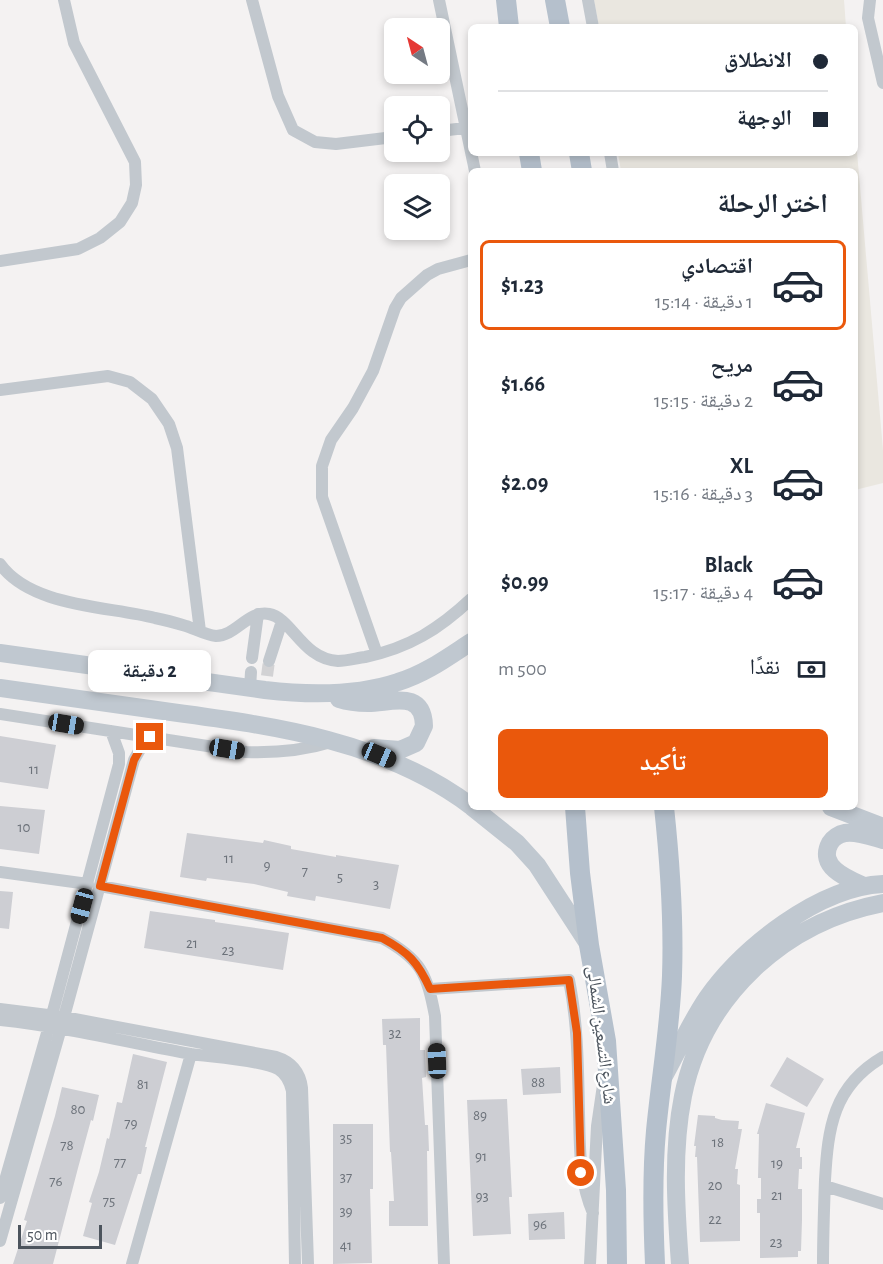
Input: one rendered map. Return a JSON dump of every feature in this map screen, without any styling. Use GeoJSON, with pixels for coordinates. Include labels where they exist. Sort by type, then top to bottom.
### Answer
{"type":"FeatureCollection","features":[{"type":"Feature","properties":{"kind":"main road"},"geometry":{"type":"LineString","coordinates":[[506,0],[509,24]]}},
{"type":"Feature","properties":{"kind":"main road"},"geometry":{"type":"LineString","coordinates":[[555,0],[559,24]]}},
{"type":"Feature","properties":{"kind":"main road"},"geometry":{"type":"LineString","coordinates":[[0,653],[258,681],[287,693],[322,693],[357,691],[398,682],[439,663],[468,644]]}},
{"type":"Feature","properties":{"kind":"main road"},"geometry":{"type":"LineString","coordinates":[[0,688],[199,716],[335,741],[401,764],[468,804]]}},
{"type":"Feature","properties":{"kind":"main road"},"geometry":{"type":"LineString","coordinates":[[322,693],[354,702],[405,700],[415,705],[422,715],[424,721],[422,732],[411,746],[400,750],[357,747]]}},
{"type":"Feature","properties":{"kind":"main road"},"geometry":{"type":"LineString","coordinates":[[477,810],[517,843],[537,865],[589,945]]}},
{"type":"Feature","properties":{"kind":"main road","name":"شارع التسعين الشمالى"},"geometry":{"type":"LineString","coordinates":[[575,810],[589,945],[606,1041],[616,1190],[617,1264]]}},
{"type":"Feature","properties":{"kind":"main road"},"geometry":{"type":"LineString","coordinates":[[655,1264],[653,1172],[670,1007],[673,948],[670,875],[663,810]]}},
{"type":"Feature","properties":{"kind":"main road"},"geometry":{"type":"LineString","coordinates":[[839,810],[883,827]]}},
{"type":"Feature","properties":{"kind":"main road"},"geometry":{"type":"LineString","coordinates":[[864,886],[834,870],[827,856],[828,846],[836,837],[847,832],[883,840]]}},
{"type":"Feature","properties":{"kind":"main road"},"geometry":{"type":"LineString","coordinates":[[661,1082],[695,1016],[708,996],[740,960],[776,929],[796,916],[839,895],[864,886],[883,885]]}},
{"type":"Feature","properties":{"kind":"main road"},"geometry":{"type":"LineString","coordinates":[[680,1264],[676,1214],[676,1165],[680,1117],[690,1068],[710,1024],[745,977],[776,949],[801,932],[829,918],[883,903]]}},
{"type":"Feature","properties":{"kind":"street"},"geometry":{"type":"LineString","coordinates":[[0,261],[78,249],[100,238],[120,222],[132,202],[136,185],[135,162],[74,43],[64,0]]}},
{"type":"Feature","properties":{"kind":"street"},"geometry":{"type":"LineString","coordinates":[[252,0],[278,96],[293,130],[315,142],[336,144],[384,138]]}},
{"type":"Feature","properties":{"kind":"street"},"geometry":{"type":"LineString","coordinates":[[440,0],[468,141]]}},
{"type":"Feature","properties":{"kind":"street"},"geometry":{"type":"LineString","coordinates":[[588,0],[592,24]]}},
{"type":"Feature","properties":{"kind":"street"},"geometry":{"type":"LineString","coordinates":[[870,0],[868,18],[883,83]]}},
{"type":"Feature","properties":{"kind":"street"},"geometry":{"type":"LineString","coordinates":[[868,18],[883,31]]}},
{"type":"Feature","properties":{"kind":"street"},"geometry":{"type":"LineString","coordinates":[[450,130],[465,128]]}},
{"type":"Feature","properties":{"kind":"street"},"geometry":{"type":"LineString","coordinates":[[377,654],[322,497],[322,466],[331,440],[353,408],[373,371],[395,308],[401,298],[427,275],[438,269],[468,261]]}},
{"type":"Feature","properties":{"kind":"street"},"geometry":{"type":"LineString","coordinates":[[0,390],[108,376],[130,382],[152,399],[169,424],[177,448],[200,631]]}},
{"type":"Feature","properties":{"kind":"street"},"geometry":{"type":"LineString","coordinates":[[0,564],[24,586],[50,597],[141,614],[210,635],[223,635],[258,614],[272,614],[282,621],[312,652],[338,661],[377,654],[413,642],[446,622],[468,602]]}},
{"type":"Feature","properties":{"kind":"street"},"geometry":{"type":"LineString","coordinates":[[252,658],[258,614]]}},
{"type":"Feature","properties":{"kind":"street"},"geometry":{"type":"LineString","coordinates":[[269,661],[282,621]]}},
{"type":"Feature","properties":{"kind":"street"},"geometry":{"type":"LineString","coordinates":[[0,714],[246,752],[278,753],[335,741]]}},
{"type":"Feature","properties":{"kind":"street"},"geometry":{"type":"LineString","coordinates":[[94,885],[119,764],[119,753],[111,731]]}},
{"type":"Feature","properties":{"kind":"street"},"geometry":{"type":"LineString","coordinates":[[0,1241],[94,885],[134,760],[150,737]]}},
{"type":"Feature","properties":{"kind":"street"},"geometry":{"type":"LineString","coordinates":[[0,872],[94,885],[382,938],[404,950],[421,969],[430,989],[435,1016],[444,1264]]}},
{"type":"Feature","properties":{"kind":"street"},"geometry":{"type":"LineString","coordinates":[[430,989],[569,980],[577,1044],[581,1173],[587,1200],[593,1213]]}},
{"type":"Feature","properties":{"kind":"street"},"geometry":{"type":"LineString","coordinates":[[0,1009],[191,1054],[270,1066],[284,1073],[290,1082],[292,1091],[296,1264]]}},
{"type":"Feature","properties":{"kind":"street"},"geometry":{"type":"LineString","coordinates":[[0,1020],[57,1022],[276,1057],[291,1064],[299,1075],[302,1088],[308,1264]]}},
{"type":"Feature","properties":{"kind":"street"},"geometry":{"type":"LineString","coordinates":[[0,1198],[57,1022]]}},
{"type":"Feature","properties":{"kind":"street"},"geometry":{"type":"LineString","coordinates":[[132,1264],[191,1054]]}},
{"type":"Feature","properties":{"kind":"street"},"geometry":{"type":"LineString","coordinates":[[822,1264],[827,1145],[831,1122],[837,1107],[854,1080],[872,1064],[883,1058]]}},
{"type":"Feature","properties":{"kind":"street"},"geometry":{"type":"LineString","coordinates":[[590,1264],[597,1126],[608,1066]]}},
{"type":"Feature","properties":{"kind":"street"},"geometry":{"type":"LineString","coordinates":[[825,1186],[883,1204]]}},
{"type":"Feature","properties":{"kind":"shaded area"},"geometry":{"type":"Polygon","coordinates":[[[594,0],[844,0],[846,24],[598,24],[594,0]]]}},
{"type":"Feature","properties":{"kind":"shaded area"},"geometry":{"type":"Polygon","coordinates":[[[618,156],[857,156],[883,450],[883,483],[858,489],[858,168],[620,168],[618,156]]]}},
{"type":"Feature","properties":{"kind":"building"},"geometry":{"type":"Polygon","coordinates":[[[0,736],[56,745],[48,789],[0,782],[0,736]]]}},
{"type":"Feature","properties":{"kind":"building"},"geometry":{"type":"Polygon","coordinates":[[[0,806],[45,810],[39,854],[0,849],[0,806]]]}},
{"type":"Feature","properties":{"kind":"building"},"geometry":{"type":"Polygon","coordinates":[[[187,833],[263,843],[264,840],[291,846],[291,849],[399,865],[390,909],[316,896],[315,901],[287,896],[288,892],[254,884],[180,877],[187,833]]]}},
{"type":"Feature","properties":{"kind":"building"},"geometry":{"type":"Polygon","coordinates":[[[0,891],[13,892],[9,929],[0,928],[0,891]]]}},
{"type":"Feature","properties":{"kind":"building"},"geometry":{"type":"Polygon","coordinates":[[[150,911],[289,933],[283,970],[144,948],[150,911]]]}},
{"type":"Feature","properties":{"kind":"building"},"geometry":{"type":"Polygon","coordinates":[[[420,1018],[420,1050],[425,1050],[426,1077],[422,1078],[429,1151],[427,1151],[428,1226],[389,1226],[389,1201],[394,1201],[386,1045],[383,1045],[382,1019],[420,1018]]]}},
{"type":"Feature","properties":{"kind":"building"},"geometry":{"type":"Polygon","coordinates":[[[133,1054],[167,1062],[145,1147],[147,1147],[141,1174],[138,1174],[115,1245],[83,1236],[92,1203],[89,1202],[107,1138],[109,1139],[117,1102],[122,1103],[133,1054]]]}},
{"type":"Feature","properties":{"kind":"building"},"geometry":{"type":"Polygon","coordinates":[[[787,1057],[824,1079],[807,1107],[770,1086],[787,1057]]]}},
{"type":"Feature","properties":{"kind":"building"},"geometry":{"type":"Polygon","coordinates":[[[560,1067],[561,1093],[523,1095],[521,1069],[560,1067]]]}},
{"type":"Feature","properties":{"kind":"building"},"geometry":{"type":"Polygon","coordinates":[[[62,1087],[99,1095],[93,1121],[91,1120],[53,1264],[13,1264],[27,1221],[24,1220],[62,1087]]]}},
{"type":"Feature","properties":{"kind":"building"},"geometry":{"type":"Polygon","coordinates":[[[507,1099],[512,1197],[509,1197],[511,1234],[473,1236],[467,1100],[507,1099]]]}},
{"type":"Feature","properties":{"kind":"building"},"geometry":{"type":"Polygon","coordinates":[[[766,1103],[805,1113],[796,1148],[800,1148],[800,1157],[802,1157],[798,1189],[802,1189],[801,1251],[798,1251],[798,1257],[760,1258],[760,1213],[757,1213],[757,1199],[761,1199],[761,1178],[758,1178],[759,1134],[757,1134],[766,1103]]]}},
{"type":"Feature","properties":{"kind":"building"},"geometry":{"type":"Polygon","coordinates":[[[698,1115],[739,1121],[738,1129],[742,1129],[735,1169],[738,1169],[737,1184],[740,1185],[740,1241],[700,1242],[697,1157],[695,1157],[696,1146],[694,1146],[698,1115]]]}},
{"type":"Feature","properties":{"kind":"building"},"geometry":{"type":"Polygon","coordinates":[[[333,1124],[373,1124],[373,1189],[370,1189],[372,1263],[333,1264],[333,1124]]]}},
{"type":"Feature","properties":{"kind":"building"},"geometry":{"type":"Polygon","coordinates":[[[564,1212],[565,1239],[529,1240],[528,1214],[564,1212]]]}},
{"type":"Feature","properties":{"kind":"tunnel"},"geometry":{"type":"LineString","coordinates":[[267,676],[269,661]]}},
{"type":"Feature","properties":{"kind":"route"},"geometry":{"type":"LineString","coordinates":[[150,737],[134,760],[100,886],[382,938],[404,950],[421,969],[430,989],[569,980],[577,1033],[581,1173]]}}]}
